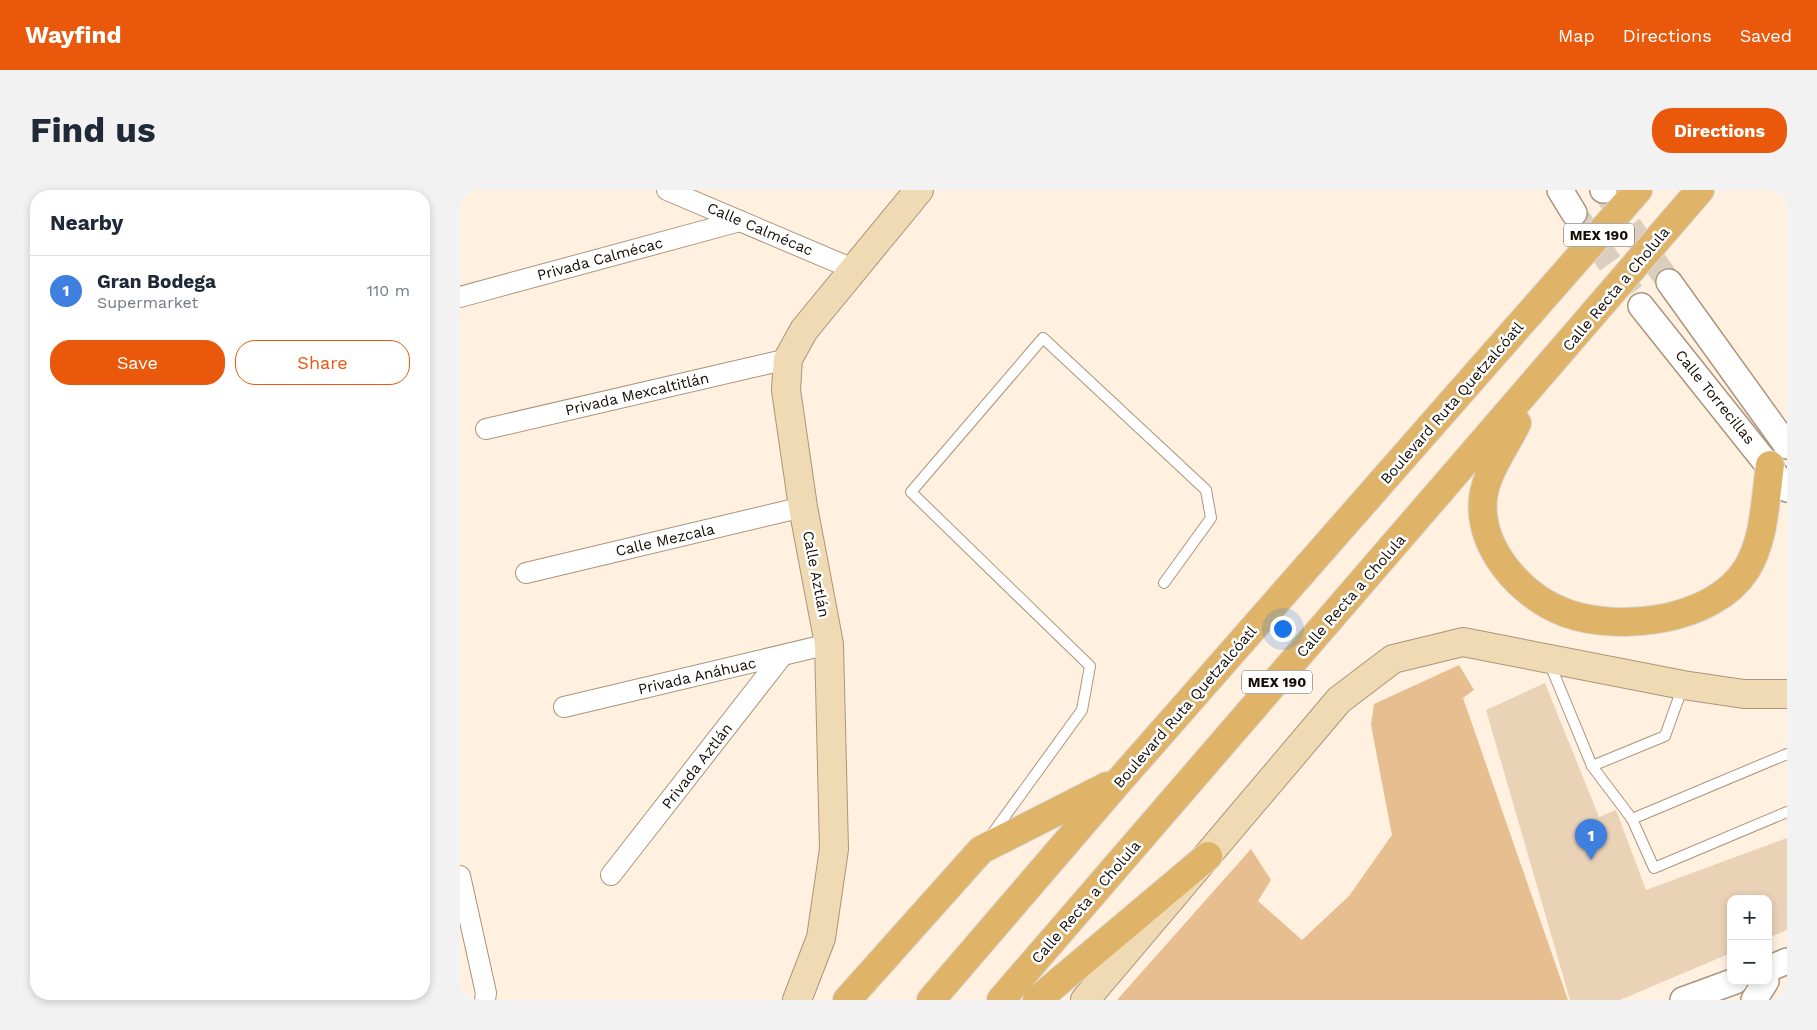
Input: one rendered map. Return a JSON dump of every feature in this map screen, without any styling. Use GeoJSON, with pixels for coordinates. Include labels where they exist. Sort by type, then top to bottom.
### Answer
{"type":"FeatureCollection","features":[{"type":"Feature","properties":{"kind":"main road","name":"Calle Aztlán"},"geometry":{"type":"LineString","coordinates":[[797,1000],[821,938],[834,849],[829,644],[803,507],[786,390],[788,358],[804,330],[919,190]]}},
{"type":"Feature","properties":{"kind":"main road","name":"Boulevard Ruta Quetzalcóatl"},"geometry":{"type":"LineString","coordinates":[[931,1000],[1120,780],[1638,190]]}},
{"type":"Feature","properties":{"kind":"main road","name":"Calle Recta a Cholula"},"geometry":{"type":"LineString","coordinates":[[1001,1000],[1552,364],[1700,190]]}},
{"type":"Feature","properties":{"kind":"main road"},"geometry":{"type":"LineString","coordinates":[[1552,364],[1522,412],[1488,476],[1484,497],[1483,519],[1491,545],[1508,570],[1537,597],[1565,613],[1622,623],[1667,618],[1689,612],[1710,601],[1728,588],[1745,572],[1755,552],[1778,456]]}},
{"type":"Feature","properties":{"kind":"main road"},"geometry":{"type":"LineString","coordinates":[[1085,1000],[1339,700],[1392,659],[1463,642],[1683,685],[1744,694],[1787,694]]}},
{"type":"Feature","properties":{"kind":"main road"},"geometry":{"type":"LineString","coordinates":[[847,1000],[981,850],[1120,780]]}},
{"type":"Feature","properties":{"kind":"main road"},"geometry":{"type":"LineString","coordinates":[[1037,1000],[1208,856]]}},
{"type":"Feature","properties":{"kind":"street","name":"Calle Calmécac"},"geometry":{"type":"LineString","coordinates":[[667,190],[853,268]]}},
{"type":"Feature","properties":{"kind":"street"},"geometry":{"type":"LineString","coordinates":[[1560,190],[1574,213]]}},
{"type":"Feature","properties":{"kind":"street","name":"Privada Calmécac"},"geometry":{"type":"LineString","coordinates":[[460,297],[740,221]]}},
{"type":"Feature","properties":{"kind":"street","name":"Calle Torrecillas"},"geometry":{"type":"LineString","coordinates":[[1669,282],[1778,456],[1787,489]]}},
{"type":"Feature","properties":{"kind":"street","name":"Calle Torrecillas"},"geometry":{"type":"LineString","coordinates":[[1641,306],[1778,456]]}},
{"type":"Feature","properties":{"kind":"street","name":"Privada Mexcaltitlán"},"geometry":{"type":"LineString","coordinates":[[486,429],[788,358]]}},
{"type":"Feature","properties":{"kind":"street","name":"Calle Mezcala"},"geometry":{"type":"LineString","coordinates":[[526,573],[803,507]]}},
{"type":"Feature","properties":{"kind":"street","name":"Privada Anáhuac"},"geometry":{"type":"LineString","coordinates":[[564,707],[829,644]]}},
{"type":"Feature","properties":{"kind":"street","name":"Privada Aztlán"},"geometry":{"type":"LineString","coordinates":[[611,875],[782,656]]}},
{"type":"Feature","properties":{"kind":"street"},"geometry":{"type":"LineString","coordinates":[[460,876],[486,993],[485,1000]]}},
{"type":"Feature","properties":{"kind":"street"},"geometry":{"type":"LineString","coordinates":[[1754,1000],[1773,971]]}},
{"type":"Feature","properties":{"kind":"street"},"geometry":{"type":"LineString","coordinates":[[1683,1000],[1727,984]]}},
{"type":"Feature","properties":{"kind":"lane"},"geometry":{"type":"LineString","coordinates":[[981,850],[1082,710],[1090,666],[911,492],[1043,338],[1206,490],[1211,518],[1164,583]]}},
{"type":"Feature","properties":{"kind":"lane"},"geometry":{"type":"LineString","coordinates":[[1548,659],[1592,766],[1632,819],[1654,868],[1787,812]]}},
{"type":"Feature","properties":{"kind":"lane"},"geometry":{"type":"LineString","coordinates":[[1592,766],[1664,736],[1683,685]]}},
{"type":"Feature","properties":{"kind":"lane"},"geometry":{"type":"LineString","coordinates":[[1632,819],[1787,754]]}},
{"type":"Feature","properties":{"kind":"shaded area"},"geometry":{"type":"Polygon","coordinates":[[[1459,665],[1474,690],[1463,698],[1568,1000],[1117,1000],[1251,849],[1271,880],[1258,901],[1302,940],[1349,896],[1392,835],[1371,725],[1374,704],[1459,665]]]}},
{"type":"Feature","properties":{"kind":"building"},"geometry":{"type":"Polygon","coordinates":[[[1545,683],[1599,817],[1616,810],[1646,890],[1787,838],[1787,930],[1772,936],[1772,895],[1727,895],[1727,955],[1620,1000],[1570,1000],[1486,710],[1545,683]]]}},
{"type":"Feature","properties":{"kind":"tunnel"},"geometry":{"type":"LineString","coordinates":[[1608,196],[1669,282]]}},
{"type":"Feature","properties":{"kind":"tunnel"},"geometry":{"type":"LineString","coordinates":[[1574,213],[1641,306]]}},
{"type":"Feature","properties":{"kind":"place","name":"Gran Bodega"},"geometry":{"type":"Point","coordinates":[1591,860]}}]}
